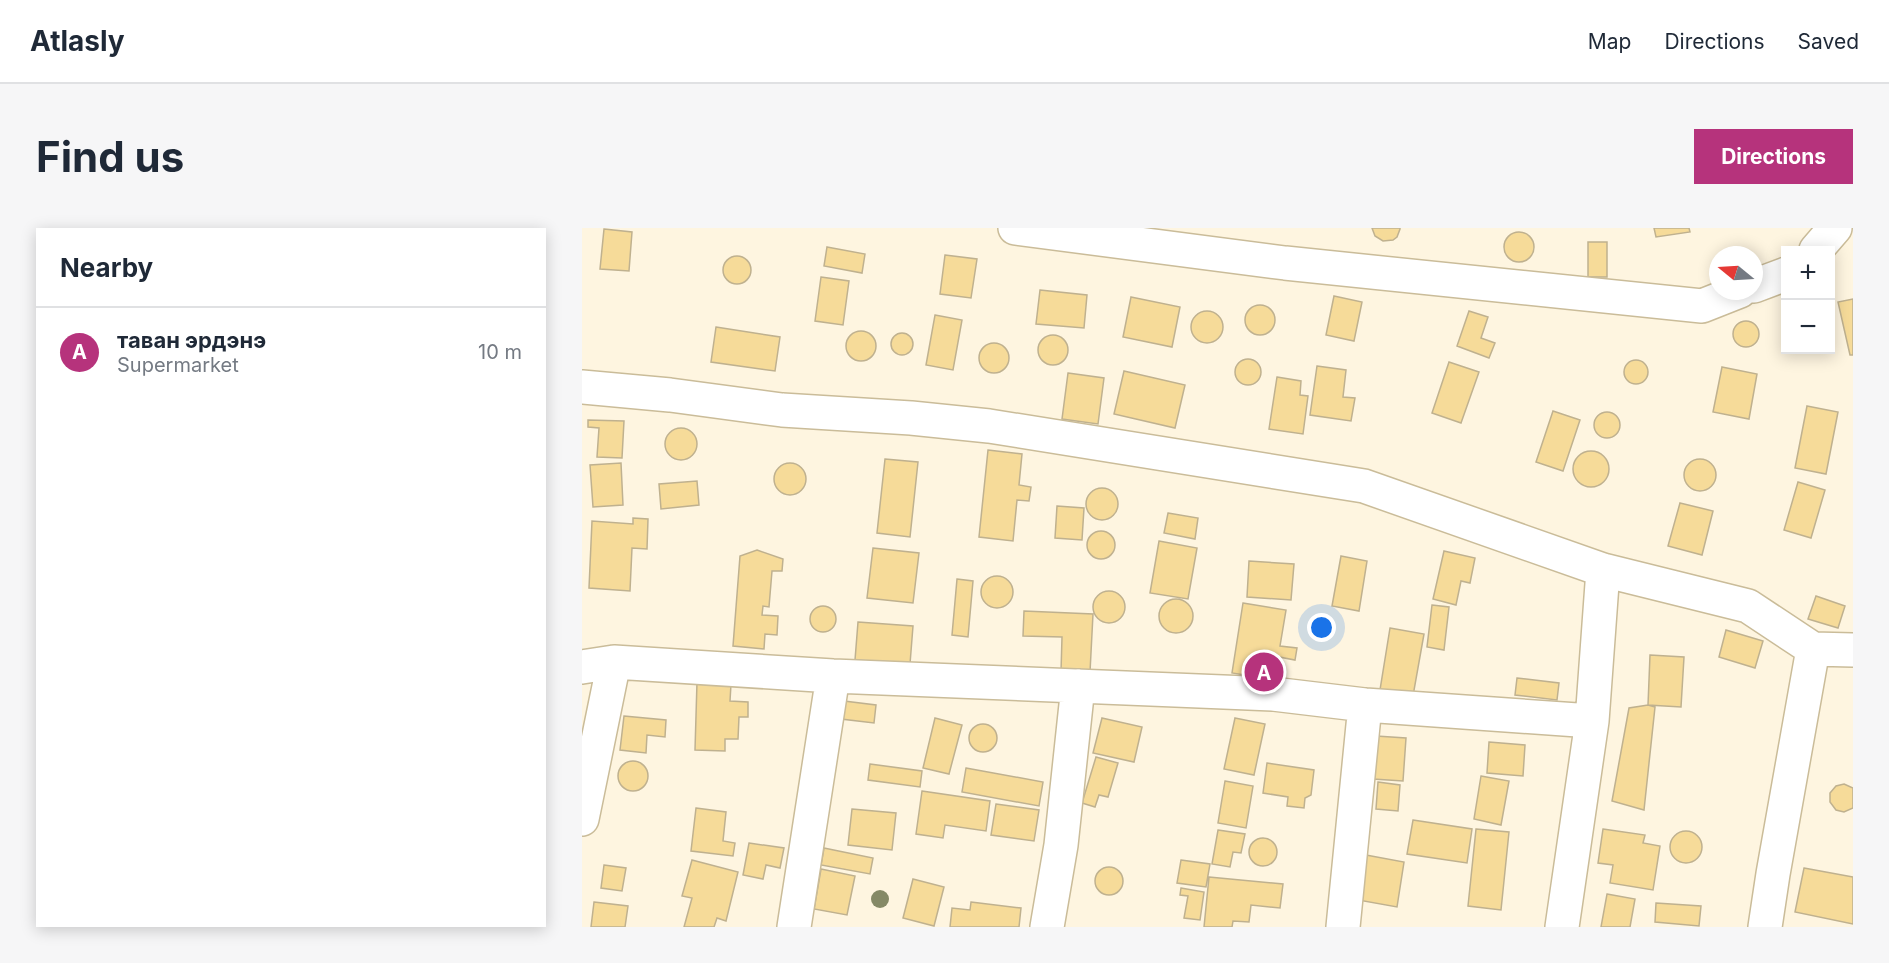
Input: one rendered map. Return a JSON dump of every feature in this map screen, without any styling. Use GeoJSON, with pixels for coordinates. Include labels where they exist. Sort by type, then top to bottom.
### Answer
{"type":"FeatureCollection","features":[{"type":"Feature","properties":{"kind":"street"},"geometry":{"type":"LineString","coordinates":[[1015,228],[1285,263],[1702,306],[1717,300]]}},
{"type":"Feature","properties":{"kind":"street"},"geometry":{"type":"LineString","coordinates":[[1819,246],[1835,228]]}},
{"type":"Feature","properties":{"kind":"street"},"geometry":{"type":"LineString","coordinates":[[1763,282],[1781,275]]}},
{"type":"Feature","properties":{"kind":"street"},"geometry":{"type":"LineString","coordinates":[[582,387],[670,395],[782,410],[911,418],[989,426],[1364,486],[1603,570],[1748,606],[1813,649],[1853,650]]}},
{"type":"Feature","properties":{"kind":"street"},"geometry":{"type":"LineString","coordinates":[[1562,927],[1592,721],[1603,570]]}},
{"type":"Feature","properties":{"kind":"street"},"geometry":{"type":"LineString","coordinates":[[1765,927],[1813,649]]}},
{"type":"Feature","properties":{"kind":"street"},"geometry":{"type":"LineString","coordinates":[[582,667],[614,662],[833,676],[1272,694],[1365,705],[1592,721]]}},
{"type":"Feature","properties":{"kind":"street"},"geometry":{"type":"LineString","coordinates":[[582,819],[614,662]]}},
{"type":"Feature","properties":{"kind":"street"},"geometry":{"type":"LineString","coordinates":[[795,927],[833,676]]}},
{"type":"Feature","properties":{"kind":"street"},"geometry":{"type":"LineString","coordinates":[[1047,927],[1061,845],[1078,686]]}},
{"type":"Feature","properties":{"kind":"street"},"geometry":{"type":"LineString","coordinates":[[1343,927],[1365,705]]}},
{"type":"Feature","properties":{"kind":"building"},"geometry":{"type":"Polygon","coordinates":[[[1372,228],[1400,229],[1393,240],[1383,241],[1375,236],[1372,228]]]}},
{"type":"Feature","properties":{"kind":"building"},"geometry":{"type":"Polygon","coordinates":[[[1654,228],[1689,228],[1690,232],[1656,237],[1654,228]]]}},
{"type":"Feature","properties":{"kind":"building"},"geometry":{"type":"Polygon","coordinates":[[[604,229],[632,232],[629,271],[600,269],[604,229]]]}},
{"type":"Feature","properties":{"kind":"building"},"geometry":{"type":"Polygon","coordinates":[[[1519,232],[1525,233],[1533,241],[1533,253],[1525,261],[1519,262],[1513,261],[1505,253],[1504,247],[1505,241],[1513,233],[1519,232]]]}},
{"type":"Feature","properties":{"kind":"building"},"geometry":{"type":"Polygon","coordinates":[[[1588,242],[1607,242],[1607,277],[1588,277],[1588,242]]]}},
{"type":"Feature","properties":{"kind":"building"},"geometry":{"type":"Polygon","coordinates":[[[827,247],[865,254],[862,273],[824,266],[827,247]]]}},
{"type":"Feature","properties":{"kind":"building"},"geometry":{"type":"Polygon","coordinates":[[[945,255],[977,259],[971,298],[940,294],[945,255]]]}},
{"type":"Feature","properties":{"kind":"building"},"geometry":{"type":"Polygon","coordinates":[[[737,256],[747,260],[751,270],[747,280],[737,284],[727,280],[723,270],[727,260],[737,256]]]}},
{"type":"Feature","properties":{"kind":"building"},"geometry":{"type":"Polygon","coordinates":[[[821,277],[849,281],[843,325],[815,321],[821,277]]]}},
{"type":"Feature","properties":{"kind":"building"},"geometry":{"type":"Polygon","coordinates":[[[1040,290],[1087,295],[1084,328],[1036,324],[1040,290]]]}},
{"type":"Feature","properties":{"kind":"building"},"geometry":{"type":"Polygon","coordinates":[[[1334,296],[1362,302],[1354,341],[1326,335],[1334,296]]]}},
{"type":"Feature","properties":{"kind":"building"},"geometry":{"type":"Polygon","coordinates":[[[1131,297],[1180,307],[1172,347],[1123,337],[1131,297]]]}},
{"type":"Feature","properties":{"kind":"building"},"geometry":{"type":"Polygon","coordinates":[[[1853,299],[1853,355],[1850,355],[1838,302],[1853,299]]]}},
{"type":"Feature","properties":{"kind":"building"},"geometry":{"type":"Polygon","coordinates":[[[1260,305],[1271,309],[1275,320],[1271,331],[1260,335],[1249,331],[1245,320],[1249,309],[1260,305]]]}},
{"type":"Feature","properties":{"kind":"building"},"geometry":{"type":"Polygon","coordinates":[[[1207,311],[1218,316],[1223,327],[1218,338],[1207,343],[1196,338],[1191,327],[1196,316],[1207,311]]]}},
{"type":"Feature","properties":{"kind":"building"},"geometry":{"type":"Polygon","coordinates":[[[1469,311],[1488,317],[1481,338],[1495,343],[1489,358],[1457,346],[1469,311]]]}},
{"type":"Feature","properties":{"kind":"building"},"geometry":{"type":"Polygon","coordinates":[[[935,315],[962,320],[953,370],[926,365],[935,315]]]}},
{"type":"Feature","properties":{"kind":"building"},"geometry":{"type":"Polygon","coordinates":[[[1746,321],[1755,325],[1759,334],[1755,343],[1746,347],[1737,343],[1733,334],[1737,325],[1746,321]]]}},
{"type":"Feature","properties":{"kind":"building"},"geometry":{"type":"Polygon","coordinates":[[[716,327],[780,337],[775,371],[711,362],[716,327]]]}},
{"type":"Feature","properties":{"kind":"building"},"geometry":{"type":"Polygon","coordinates":[[[861,331],[872,335],[876,346],[872,357],[861,361],[850,357],[846,346],[850,335],[861,331]]]}},
{"type":"Feature","properties":{"kind":"building"},"geometry":{"type":"Polygon","coordinates":[[[902,333],[910,336],[913,344],[910,352],[902,355],[894,352],[891,344],[894,336],[902,333]]]}},
{"type":"Feature","properties":{"kind":"building"},"geometry":{"type":"Polygon","coordinates":[[[1053,335],[1064,339],[1068,350],[1064,361],[1053,365],[1042,361],[1038,350],[1042,339],[1053,335]]]}},
{"type":"Feature","properties":{"kind":"building"},"geometry":{"type":"Polygon","coordinates":[[[994,343],[1005,347],[1009,358],[1005,369],[994,373],[983,369],[979,358],[983,347],[994,343]]]}},
{"type":"Feature","properties":{"kind":"building"},"geometry":{"type":"Polygon","coordinates":[[[1248,359],[1257,363],[1261,372],[1257,381],[1248,385],[1239,381],[1235,372],[1239,363],[1248,359]]]}},
{"type":"Feature","properties":{"kind":"building"},"geometry":{"type":"Polygon","coordinates":[[[1636,360],[1645,363],[1648,372],[1645,381],[1636,384],[1627,381],[1624,372],[1627,363],[1636,360]]]}},
{"type":"Feature","properties":{"kind":"building"},"geometry":{"type":"Polygon","coordinates":[[[1449,362],[1479,372],[1461,423],[1432,413],[1449,362]]]}},
{"type":"Feature","properties":{"kind":"building"},"geometry":{"type":"Polygon","coordinates":[[[1317,366],[1346,370],[1343,397],[1355,398],[1351,421],[1310,415],[1317,366]]]}},
{"type":"Feature","properties":{"kind":"building"},"geometry":{"type":"Polygon","coordinates":[[[1722,367],[1757,374],[1749,419],[1713,412],[1722,367]]]}},
{"type":"Feature","properties":{"kind":"building"},"geometry":{"type":"Polygon","coordinates":[[[1124,371],[1185,385],[1175,428],[1114,414],[1124,371]]]}},
{"type":"Feature","properties":{"kind":"building"},"geometry":{"type":"Polygon","coordinates":[[[1068,373],[1104,378],[1098,424],[1062,419],[1068,373]]]}},
{"type":"Feature","properties":{"kind":"building"},"geometry":{"type":"Polygon","coordinates":[[[1277,377],[1301,381],[1300,395],[1308,396],[1303,434],[1269,429],[1277,377]]]}},
{"type":"Feature","properties":{"kind":"building"},"geometry":{"type":"Polygon","coordinates":[[[1807,406],[1838,412],[1826,474],[1795,468],[1807,406]]]}},
{"type":"Feature","properties":{"kind":"building"},"geometry":{"type":"Polygon","coordinates":[[[1553,411],[1580,420],[1563,471],[1536,462],[1553,411]]]}},
{"type":"Feature","properties":{"kind":"building"},"geometry":{"type":"Polygon","coordinates":[[[1607,412],[1616,416],[1620,425],[1616,434],[1607,438],[1598,434],[1594,425],[1598,416],[1607,412]]]}},
{"type":"Feature","properties":{"kind":"building"},"geometry":{"type":"Polygon","coordinates":[[[588,420],[624,421],[622,458],[597,457],[599,428],[588,427],[588,420]]]}},
{"type":"Feature","properties":{"kind":"building"},"geometry":{"type":"Polygon","coordinates":[[[681,428],[692,433],[697,444],[692,455],[681,460],[670,455],[665,444],[670,433],[681,428]]]}},
{"type":"Feature","properties":{"kind":"building"},"geometry":{"type":"Polygon","coordinates":[[[988,450],[1022,454],[1019,485],[1031,487],[1029,501],[1017,500],[1013,541],[979,537],[988,450]]]}},
{"type":"Feature","properties":{"kind":"building"},"geometry":{"type":"Polygon","coordinates":[[[1591,451],[1603,457],[1609,469],[1603,481],[1591,487],[1579,481],[1573,469],[1579,457],[1591,451]]]}},
{"type":"Feature","properties":{"kind":"building"},"geometry":{"type":"Polygon","coordinates":[[[885,459],[918,462],[910,537],[877,533],[885,459]]]}},
{"type":"Feature","properties":{"kind":"building"},"geometry":{"type":"Polygon","coordinates":[[[1700,459],[1711,464],[1716,475],[1711,486],[1700,491],[1689,486],[1684,475],[1689,464],[1700,459]]]}},
{"type":"Feature","properties":{"kind":"building"},"geometry":{"type":"Polygon","coordinates":[[[621,463],[623,505],[593,507],[590,465],[621,463]]]}},
{"type":"Feature","properties":{"kind":"building"},"geometry":{"type":"Polygon","coordinates":[[[790,463],[801,468],[806,479],[801,490],[790,495],[779,490],[774,479],[779,468],[790,463]]]}},
{"type":"Feature","properties":{"kind":"building"},"geometry":{"type":"Polygon","coordinates":[[[697,481],[699,505],[661,509],[659,484],[697,481]]]}},
{"type":"Feature","properties":{"kind":"building"},"geometry":{"type":"Polygon","coordinates":[[[1798,482],[1825,490],[1811,538],[1784,530],[1798,482]]]}},
{"type":"Feature","properties":{"kind":"building"},"geometry":{"type":"Polygon","coordinates":[[[1102,488],[1113,493],[1118,504],[1113,515],[1102,520],[1091,515],[1086,504],[1091,493],[1102,488]]]}},
{"type":"Feature","properties":{"kind":"building"},"geometry":{"type":"Polygon","coordinates":[[[1680,503],[1713,511],[1702,555],[1668,546],[1680,503]]]}},
{"type":"Feature","properties":{"kind":"building"},"geometry":{"type":"Polygon","coordinates":[[[1057,506],[1084,508],[1082,540],[1055,538],[1057,506]]]}},
{"type":"Feature","properties":{"kind":"building"},"geometry":{"type":"Polygon","coordinates":[[[1168,513],[1198,518],[1195,539],[1164,533],[1168,513]]]}},
{"type":"Feature","properties":{"kind":"building"},"geometry":{"type":"Polygon","coordinates":[[[633,518],[648,519],[647,549],[632,548],[630,591],[589,588],[592,521],[633,524],[633,518]]]}},
{"type":"Feature","properties":{"kind":"building"},"geometry":{"type":"Polygon","coordinates":[[[1101,531],[1111,535],[1115,545],[1111,555],[1101,559],[1091,555],[1087,545],[1091,535],[1101,531]]]}},
{"type":"Feature","properties":{"kind":"building"},"geometry":{"type":"Polygon","coordinates":[[[1159,541],[1197,548],[1188,599],[1150,593],[1159,541]]]}},
{"type":"Feature","properties":{"kind":"building"},"geometry":{"type":"Polygon","coordinates":[[[873,548],[919,553],[913,603],[867,598],[873,548]]]}},
{"type":"Feature","properties":{"kind":"building"},"geometry":{"type":"Polygon","coordinates":[[[757,550],[783,559],[782,571],[772,571],[769,607],[763,606],[762,615],[778,616],[777,635],[765,634],[764,649],[733,646],[740,556],[757,550]]]}},
{"type":"Feature","properties":{"kind":"building"},"geometry":{"type":"Polygon","coordinates":[[[1444,551],[1475,558],[1470,583],[1461,581],[1456,605],[1433,599],[1444,551]]]}},
{"type":"Feature","properties":{"kind":"building"},"geometry":{"type":"Polygon","coordinates":[[[1341,556],[1367,561],[1359,611],[1332,606],[1341,556]]]}},
{"type":"Feature","properties":{"kind":"building"},"geometry":{"type":"Polygon","coordinates":[[[1249,561],[1294,564],[1291,600],[1247,597],[1249,561]]]}},
{"type":"Feature","properties":{"kind":"building"},"geometry":{"type":"Polygon","coordinates":[[[997,576],[1008,581],[1013,592],[1008,603],[997,608],[986,603],[981,592],[986,581],[997,576]]]}},
{"type":"Feature","properties":{"kind":"building"},"geometry":{"type":"Polygon","coordinates":[[[957,579],[973,581],[968,637],[952,635],[957,579]]]}},
{"type":"Feature","properties":{"kind":"building"},"geometry":{"type":"Polygon","coordinates":[[[1109,591],[1120,596],[1125,607],[1120,618],[1109,623],[1098,618],[1093,607],[1098,596],[1109,591]]]}},
{"type":"Feature","properties":{"kind":"building"},"geometry":{"type":"Polygon","coordinates":[[[1816,596],[1845,606],[1838,628],[1808,619],[1816,596]]]}},
{"type":"Feature","properties":{"kind":"building"},"geometry":{"type":"Polygon","coordinates":[[[1176,599],[1188,604],[1193,616],[1188,628],[1176,633],[1164,628],[1159,616],[1164,604],[1176,599]]]}},
{"type":"Feature","properties":{"kind":"building"},"geometry":{"type":"Polygon","coordinates":[[[1243,603],[1286,610],[1280,646],[1297,648],[1295,660],[1279,657],[1275,680],[1232,673],[1243,603]]]}},
{"type":"Feature","properties":{"kind":"building"},"geometry":{"type":"Polygon","coordinates":[[[1432,605],[1449,607],[1444,650],[1427,647],[1432,605]]]}},
{"type":"Feature","properties":{"kind":"building"},"geometry":{"type":"Polygon","coordinates":[[[823,606],[832,610],[836,619],[832,628],[823,632],[814,628],[810,619],[814,610],[823,606]]]}},
{"type":"Feature","properties":{"kind":"building"},"geometry":{"type":"Polygon","coordinates":[[[1024,611],[1093,614],[1090,672],[1061,672],[1062,637],[1023,636],[1024,611]]]}},
{"type":"Feature","properties":{"kind":"building"},"geometry":{"type":"Polygon","coordinates":[[[858,622],[913,626],[910,664],[855,660],[858,622]]]}},
{"type":"Feature","properties":{"kind":"building"},"geometry":{"type":"Polygon","coordinates":[[[1390,628],[1424,634],[1413,696],[1380,690],[1390,628]]]}},
{"type":"Feature","properties":{"kind":"building"},"geometry":{"type":"Polygon","coordinates":[[[1726,630],[1763,641],[1755,668],[1719,657],[1726,630]]]}},
{"type":"Feature","properties":{"kind":"building"},"geometry":{"type":"Polygon","coordinates":[[[1650,655],[1684,657],[1681,707],[1648,705],[1650,655]]]}},
{"type":"Feature","properties":{"kind":"building"},"geometry":{"type":"Polygon","coordinates":[[[1517,678],[1559,683],[1557,700],[1515,695],[1517,678]]]}},
{"type":"Feature","properties":{"kind":"building"},"geometry":{"type":"Polygon","coordinates":[[[697,682],[731,684],[730,701],[748,702],[748,717],[739,717],[738,739],[725,739],[725,751],[695,750],[697,682]]]}},
{"type":"Feature","properties":{"kind":"building"},"geometry":{"type":"Polygon","coordinates":[[[844,701],[876,705],[874,723],[841,719],[844,701]]]}},
{"type":"Feature","properties":{"kind":"building"},"geometry":{"type":"Polygon","coordinates":[[[1648,705],[1655,707],[1644,810],[1612,801],[1629,708],[1648,705]]]}},
{"type":"Feature","properties":{"kind":"building"},"geometry":{"type":"Polygon","coordinates":[[[624,716],[666,720],[665,737],[647,735],[646,753],[620,750],[624,716]]]}},
{"type":"Feature","properties":{"kind":"building"},"geometry":{"type":"Polygon","coordinates":[[[935,718],[962,725],[949,774],[923,768],[935,718]]]}},
{"type":"Feature","properties":{"kind":"building"},"geometry":{"type":"Polygon","coordinates":[[[1102,718],[1142,727],[1134,762],[1093,753],[1102,718]]]}},
{"type":"Feature","properties":{"kind":"building"},"geometry":{"type":"Polygon","coordinates":[[[1235,718],[1265,724],[1254,775],[1224,769],[1235,718]]]}},
{"type":"Feature","properties":{"kind":"building"},"geometry":{"type":"Polygon","coordinates":[[[983,724],[993,728],[997,738],[993,748],[983,752],[973,748],[969,738],[973,728],[983,724]]]}},
{"type":"Feature","properties":{"kind":"building"},"geometry":{"type":"Polygon","coordinates":[[[1376,736],[1406,738],[1403,781],[1373,779],[1376,736]]]}},
{"type":"Feature","properties":{"kind":"building"},"geometry":{"type":"Polygon","coordinates":[[[1489,742],[1525,745],[1523,776],[1487,773],[1489,742]]]}},
{"type":"Feature","properties":{"kind":"building"},"geometry":{"type":"Polygon","coordinates":[[[1096,757],[1118,763],[1108,797],[1099,795],[1095,807],[1082,803],[1096,757]]]}},
{"type":"Feature","properties":{"kind":"building"},"geometry":{"type":"Polygon","coordinates":[[[633,761],[643,766],[648,776],[643,786],[633,791],[623,786],[618,776],[623,766],[633,761]]]}},
{"type":"Feature","properties":{"kind":"building"},"geometry":{"type":"Polygon","coordinates":[[[1267,763],[1314,770],[1311,795],[1305,798],[1304,808],[1287,806],[1288,797],[1263,793],[1267,763]]]}},
{"type":"Feature","properties":{"kind":"building"},"geometry":{"type":"Polygon","coordinates":[[[870,764],[922,771],[920,787],[868,780],[870,764]]]}},
{"type":"Feature","properties":{"kind":"building"},"geometry":{"type":"Polygon","coordinates":[[[966,768],[1043,782],[1039,806],[962,792],[966,768]]]}},
{"type":"Feature","properties":{"kind":"building"},"geometry":{"type":"Polygon","coordinates":[[[1481,776],[1509,781],[1501,825],[1474,819],[1481,776]]]}},
{"type":"Feature","properties":{"kind":"building"},"geometry":{"type":"Polygon","coordinates":[[[1225,781],[1253,786],[1246,828],[1218,823],[1225,781]]]}},
{"type":"Feature","properties":{"kind":"building"},"geometry":{"type":"Polygon","coordinates":[[[1378,782],[1400,785],[1398,811],[1376,809],[1378,782]]]}},
{"type":"Feature","properties":{"kind":"building"},"geometry":{"type":"Polygon","coordinates":[[[1844,784],[1853,788],[1853,808],[1844,812],[1836,810],[1830,802],[1830,793],[1836,786],[1844,784]]]}},
{"type":"Feature","properties":{"kind":"building"},"geometry":{"type":"Polygon","coordinates":[[[922,791],[990,801],[986,831],[945,825],[943,838],[916,834],[922,791]]]}},
{"type":"Feature","properties":{"kind":"building"},"geometry":{"type":"Polygon","coordinates":[[[996,804],[1039,810],[1034,841],[991,835],[996,804]]]}},
{"type":"Feature","properties":{"kind":"building"},"geometry":{"type":"Polygon","coordinates":[[[696,808],[726,812],[723,841],[735,843],[733,856],[691,851],[696,808]]]}},
{"type":"Feature","properties":{"kind":"building"},"geometry":{"type":"Polygon","coordinates":[[[852,809],[896,813],[892,850],[848,845],[852,809]]]}},
{"type":"Feature","properties":{"kind":"building"},"geometry":{"type":"Polygon","coordinates":[[[1413,820],[1472,829],[1467,863],[1407,854],[1413,820]]]}},
{"type":"Feature","properties":{"kind":"building"},"geometry":{"type":"Polygon","coordinates":[[[1476,829],[1509,832],[1501,910],[1468,906],[1476,829]]]}},
{"type":"Feature","properties":{"kind":"building"},"geometry":{"type":"Polygon","coordinates":[[[1603,829],[1645,835],[1643,843],[1660,846],[1653,890],[1610,883],[1613,865],[1598,863],[1603,829]]]}},
{"type":"Feature","properties":{"kind":"building"},"geometry":{"type":"Polygon","coordinates":[[[1218,830],[1245,834],[1241,853],[1233,852],[1230,867],[1212,864],[1218,830]]]}},
{"type":"Feature","properties":{"kind":"building"},"geometry":{"type":"Polygon","coordinates":[[[1686,831],[1697,836],[1702,847],[1697,858],[1686,863],[1675,858],[1670,847],[1675,836],[1686,831]]]}},
{"type":"Feature","properties":{"kind":"building"},"geometry":{"type":"Polygon","coordinates":[[[1263,838],[1273,842],[1277,852],[1273,862],[1263,866],[1253,862],[1249,852],[1253,842],[1263,838]]]}},
{"type":"Feature","properties":{"kind":"building"},"geometry":{"type":"Polygon","coordinates":[[[749,843],[784,848],[780,868],[766,865],[763,879],[743,875],[749,843]]]}},
{"type":"Feature","properties":{"kind":"building"},"geometry":{"type":"Polygon","coordinates":[[[824,848],[873,858],[870,874],[821,865],[824,848]]]}},
{"type":"Feature","properties":{"kind":"building"},"geometry":{"type":"Polygon","coordinates":[[[1366,855],[1404,862],[1397,907],[1358,900],[1366,855]]]}},
{"type":"Feature","properties":{"kind":"building"},"geometry":{"type":"Polygon","coordinates":[[[692,860],[738,872],[726,921],[717,918],[714,927],[684,927],[692,898],[682,896],[692,860]]]}},
{"type":"Feature","properties":{"kind":"building"},"geometry":{"type":"Polygon","coordinates":[[[1181,860],[1210,864],[1206,887],[1177,883],[1181,860]]]}},
{"type":"Feature","properties":{"kind":"building"},"geometry":{"type":"Polygon","coordinates":[[[604,865],[626,868],[622,891],[601,888],[604,865]]]}},
{"type":"Feature","properties":{"kind":"building"},"geometry":{"type":"Polygon","coordinates":[[[1109,867],[1119,871],[1123,881],[1119,891],[1109,895],[1099,891],[1095,881],[1099,871],[1109,867]]]}},
{"type":"Feature","properties":{"kind":"building"},"geometry":{"type":"Polygon","coordinates":[[[1804,868],[1853,877],[1853,924],[1795,912],[1804,868]]]}},
{"type":"Feature","properties":{"kind":"building"},"geometry":{"type":"Polygon","coordinates":[[[821,869],[855,876],[847,915],[814,909],[821,869]]]}},
{"type":"Feature","properties":{"kind":"building"},"geometry":{"type":"Polygon","coordinates":[[[1209,877],[1283,884],[1280,908],[1251,905],[1249,922],[1233,921],[1232,927],[1204,927],[1209,877]]]}},
{"type":"Feature","properties":{"kind":"building"},"geometry":{"type":"Polygon","coordinates":[[[913,879],[944,887],[934,926],[903,918],[913,879]]]}},
{"type":"Feature","properties":{"kind":"building"},"geometry":{"type":"Polygon","coordinates":[[[1181,888],[1204,892],[1200,920],[1184,918],[1188,896],[1180,895],[1181,888]]]}},
{"type":"Feature","properties":{"kind":"building"},"geometry":{"type":"Polygon","coordinates":[[[1607,894],[1635,899],[1630,927],[1601,927],[1607,894]]]}},
{"type":"Feature","properties":{"kind":"building"},"geometry":{"type":"Polygon","coordinates":[[[594,902],[628,906],[625,927],[591,927],[594,902]]]}},
{"type":"Feature","properties":{"kind":"building"},"geometry":{"type":"Polygon","coordinates":[[[971,902],[1021,908],[1019,927],[950,927],[952,908],[970,910],[971,902]]]}},
{"type":"Feature","properties":{"kind":"building"},"geometry":{"type":"Polygon","coordinates":[[[1656,903],[1701,906],[1699,926],[1655,922],[1656,903]]]}},
{"type":"Feature","properties":{"kind":"place","name":"таван эрдэнэ"},"geometry":{"type":"Point","coordinates":[1264,672]}}]}
